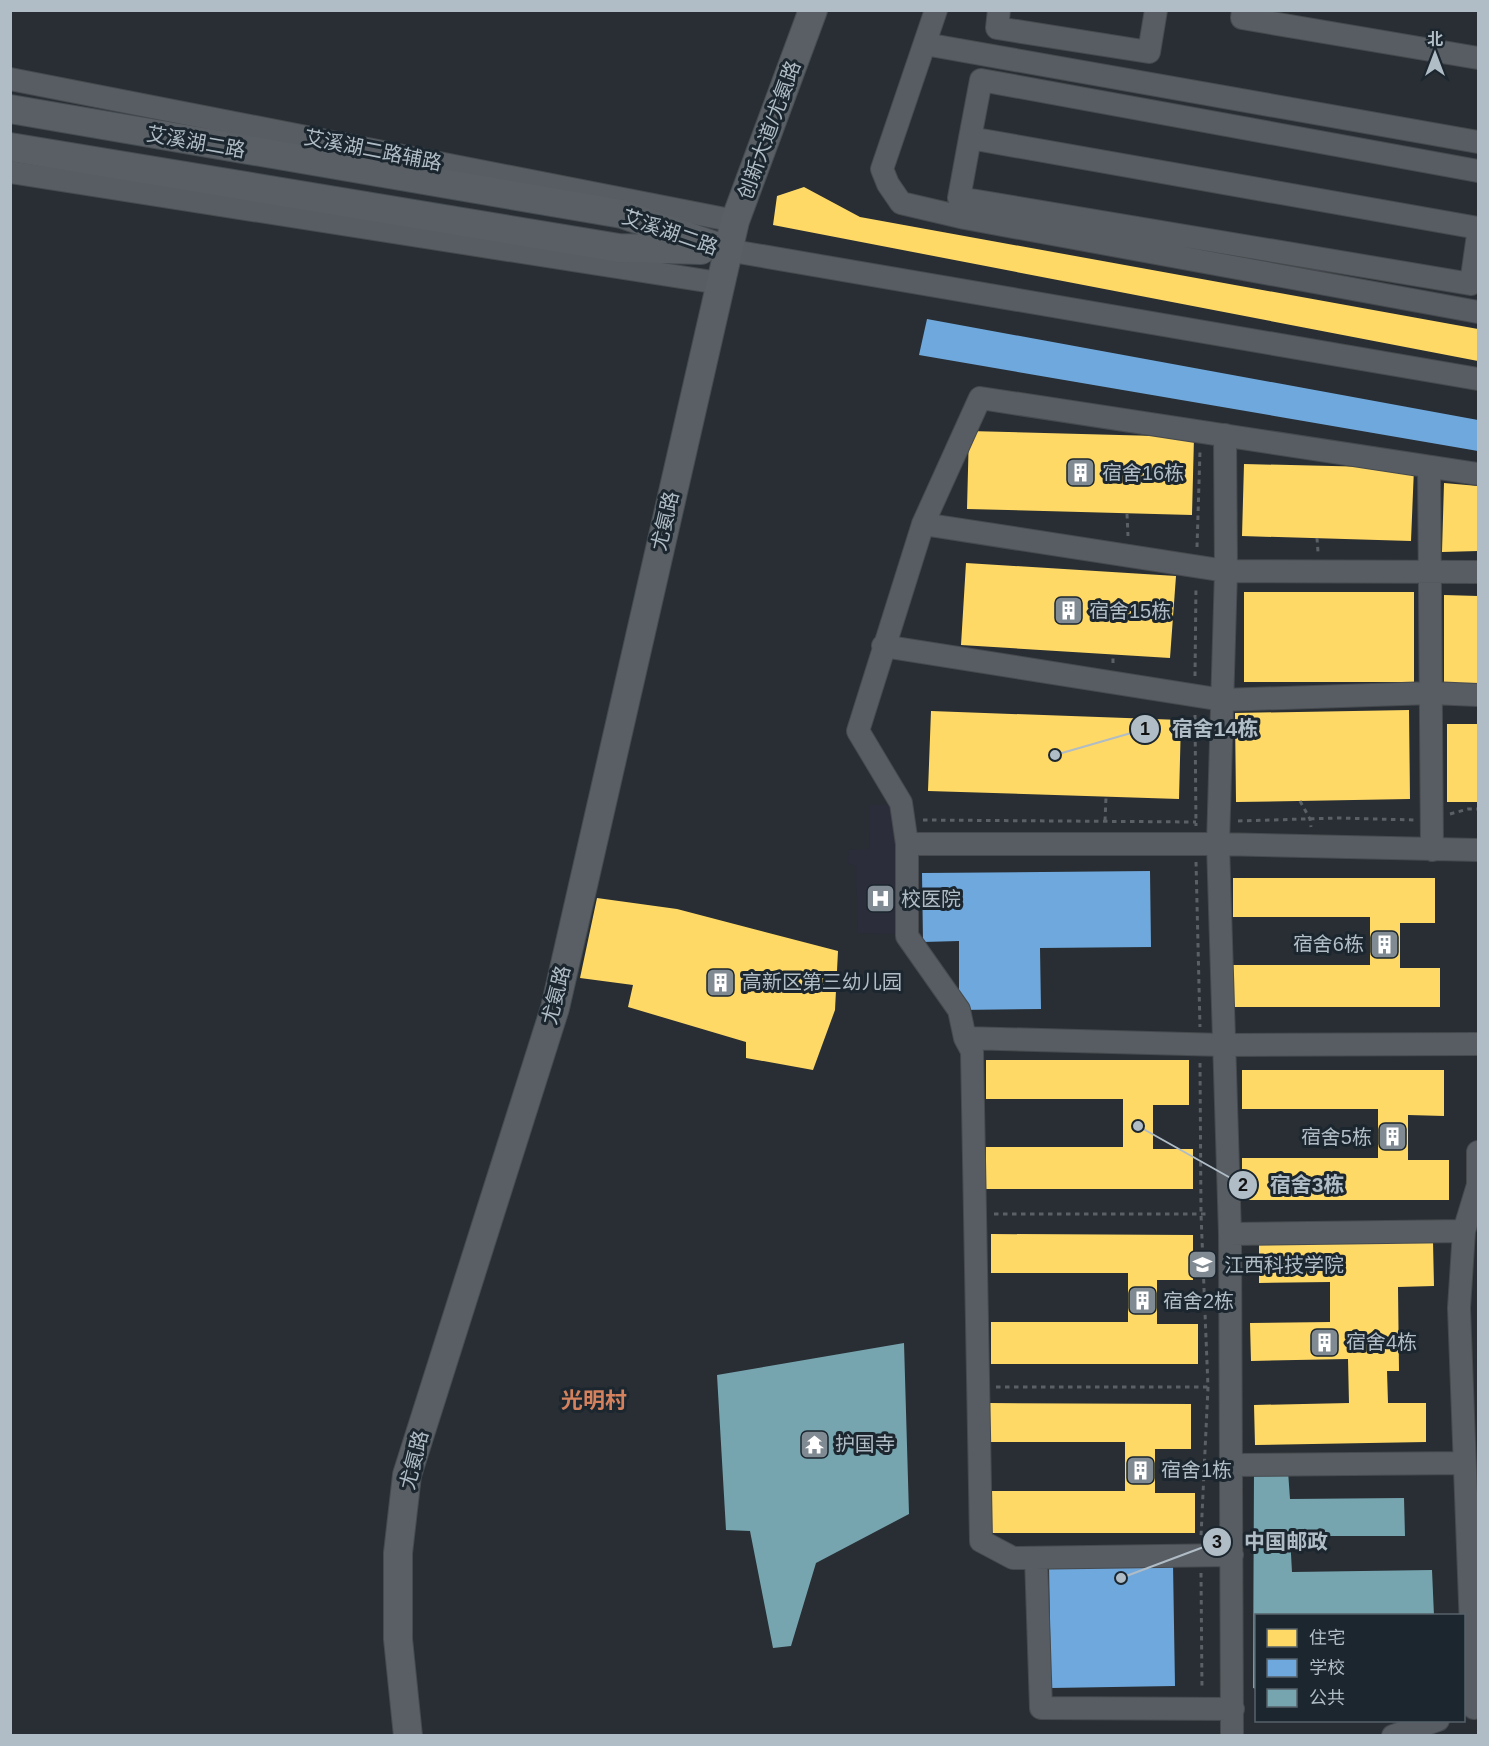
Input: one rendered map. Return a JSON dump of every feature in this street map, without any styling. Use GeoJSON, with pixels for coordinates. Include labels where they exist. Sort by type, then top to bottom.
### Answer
{"type":"FeatureCollection","features":[{"type":"Feature","properties":{"kind":"main road","name":"创新大道/尤氨路"},"geometry":{"type":"LineString","coordinates":[[727,250],[735,221],[813,10]]}},
{"type":"Feature","properties":{"kind":"main road","name":"艾溪湖二路"},"geometry":{"type":"LineString","coordinates":[[10,109],[622,214],[727,250]]}},
{"type":"Feature","properties":{"kind":"main road","name":"艾溪湖二路"},"geometry":{"type":"LineString","coordinates":[[10,147],[619,248],[727,250]]}},
{"type":"Feature","properties":{"kind":"main road","name":"尤氨路"},"geometry":{"type":"LineString","coordinates":[[408,1736],[398,1639],[398,1564],[407,1475],[555,1008],[580,937],[727,250]]}},
{"type":"Feature","properties":{"kind":"street"},"geometry":{"type":"LineString","coordinates":[[936,10],[882,169],[888,184],[902,202],[965,218],[1479,312]]}},
{"type":"Feature","properties":{"kind":"street"},"geometry":{"type":"LineString","coordinates":[[999,10],[997,28],[1149,52],[1156,10]]}},
{"type":"Feature","properties":{"kind":"street"},"geometry":{"type":"LineString","coordinates":[[1243,10],[1242,18],[1479,58]]}},
{"type":"Feature","properties":{"kind":"street"},"geometry":{"type":"LineString","coordinates":[[925,44],[1479,142]]}},
{"type":"Feature","properties":{"kind":"street","name":"艾溪湖二路辅路"},"geometry":{"type":"LineString","coordinates":[[10,79],[735,221]]}},
{"type":"Feature","properties":{"kind":"street"},"geometry":{"type":"LineString","coordinates":[[1479,171],[981,80],[959,198],[1471,284],[1479,235]]}},
{"type":"Feature","properties":{"kind":"street"},"geometry":{"type":"LineString","coordinates":[[970,138],[1479,228]]}},
{"type":"Feature","properties":{"kind":"street"},"geometry":{"type":"LineString","coordinates":[[10,172],[719,283]]}},
{"type":"Feature","properties":{"kind":"street"},"geometry":{"type":"LineString","coordinates":[[727,250],[1479,379]]}},
{"type":"Feature","properties":{"kind":"street"},"geometry":{"type":"LineString","coordinates":[[1232,1555],[1013,1558],[981,1541],[972,1051],[965,1038],[959,1010],[907,936],[907,844],[901,803],[858,731],[923,524],[980,398],[1479,474]]}},
{"type":"Feature","properties":{"kind":"street"},"geometry":{"type":"LineString","coordinates":[[1225,435],[1226,571],[1223,700],[1207,833],[1224,1045],[1230,1224],[1232,1736]]}},
{"type":"Feature","properties":{"kind":"street"},"geometry":{"type":"LineString","coordinates":[[1429,467],[1432,850]]}},
{"type":"Feature","properties":{"kind":"street"},"geometry":{"type":"LineString","coordinates":[[923,524],[1226,571],[1479,572]]}},
{"type":"Feature","properties":{"kind":"street"},"geometry":{"type":"LineString","coordinates":[[884,646],[1223,700],[1431,693],[1479,695]]}},
{"type":"Feature","properties":{"kind":"street"},"geometry":{"type":"LineString","coordinates":[[907,844],[1105,833],[1207,833],[1311,847],[1479,850]]}},
{"type":"Feature","properties":{"kind":"street"},"geometry":{"type":"LineString","coordinates":[[965,1038],[1224,1045],[1479,1044]]}},
{"type":"Feature","properties":{"kind":"street"},"geometry":{"type":"LineString","coordinates":[[1472,1709],[1459,1308],[1464,1231],[1478,1185],[1479,1152]]}},
{"type":"Feature","properties":{"kind":"street"},"geometry":{"type":"LineString","coordinates":[[1230,1224],[1464,1231]]}},
{"type":"Feature","properties":{"kind":"street"},"geometry":{"type":"LineString","coordinates":[[1231,1465],[1464,1463]]}},
{"type":"Feature","properties":{"kind":"street"},"geometry":{"type":"LineString","coordinates":[[1036,1558],[1041,1707],[1233,1709]]}},
{"type":"Feature","properties":{"kind":"street"},"geometry":{"type":"LineString","coordinates":[[1393,1736],[1432,1722]]}},
{"type":"Feature","properties":{"kind":"path"},"geometry":{"type":"LineString","coordinates":[[1201,432],[1194,696],[1207,833],[1200,1044],[1201,1214],[1208,1388],[1201,1555],[1202,1709]]}},
{"type":"Feature","properties":{"kind":"path"},"geometry":{"type":"LineString","coordinates":[[1105,833],[1106,797]]}},
{"type":"Feature","properties":{"kind":"path"},"geometry":{"type":"LineString","coordinates":[[1300,801],[1310,819],[1311,847]]}},
{"type":"Feature","properties":{"kind":"path"},"geometry":{"type":"LineString","coordinates":[[903,820],[1105,833],[1207,833],[1310,819],[1432,820],[1468,809],[1479,809]]}},
{"type":"Feature","properties":{"kind":"path"},"geometry":{"type":"LineString","coordinates":[[975,1214],[1201,1214],[1230,1224]]}},
{"type":"Feature","properties":{"kind":"path"},"geometry":{"type":"LineString","coordinates":[[978,1387],[1231,1388]]}},
{"type":"Feature","properties":{"kind":"shaded area","name":"校医院"},"geometry":{"type":"Polygon","coordinates":[[[869,805],[900,805],[905,934],[858,933],[856,866],[848,863],[849,850],[870,849],[869,805]]]}},
{"type":"Feature","properties":{"kind":"building: 住宅"},"geometry":{"type":"Polygon","coordinates":[[[804,187],[860,217],[1478,329],[1478,361],[773,225],[777,196],[804,187]]]}},
{"type":"Feature","properties":{"kind":"building: 住宅","name":"宿舍16栋"},"geometry":{"type":"Polygon","coordinates":[[[969,431],[1194,437],[1192,515],[967,509],[969,431]]]}},
{"type":"Feature","properties":{"kind":"building: 住宅"},"geometry":{"type":"Polygon","coordinates":[[[1244,464],[1414,468],[1411,541],[1242,536],[1244,464]]]}},
{"type":"Feature","properties":{"kind":"building: 住宅"},"geometry":{"type":"Polygon","coordinates":[[[1444,483],[1478,486],[1478,551],[1442,552],[1444,483]]]}},
{"type":"Feature","properties":{"kind":"building: 住宅","name":"宿舍15栋"},"geometry":{"type":"Polygon","coordinates":[[[966,563],[1176,576],[1170,658],[961,645],[966,563]]]}},
{"type":"Feature","properties":{"kind":"building: 住宅"},"geometry":{"type":"Polygon","coordinates":[[[1244,592],[1414,592],[1414,682],[1244,682],[1244,592]]]}},
{"type":"Feature","properties":{"kind":"building: 住宅"},"geometry":{"type":"Polygon","coordinates":[[[1444,595],[1478,596],[1478,683],[1444,683],[1444,595]]]}},
{"type":"Feature","properties":{"kind":"building: 住宅"},"geometry":{"type":"Polygon","coordinates":[[[1409,710],[1410,799],[1236,802],[1235,713],[1409,710]]]}},
{"type":"Feature","properties":{"kind":"building: 住宅"},"geometry":{"type":"Polygon","coordinates":[[[931,711],[1181,720],[1179,799],[928,791],[931,711]]]}},
{"type":"Feature","properties":{"kind":"building: 住宅"},"geometry":{"type":"Polygon","coordinates":[[[1447,724],[1478,724],[1478,802],[1447,802],[1447,724]]]}},
{"type":"Feature","properties":{"kind":"building: 住宅","name":"宿舍6栋"},"geometry":{"type":"Polygon","coordinates":[[[1233,878],[1435,878],[1435,923],[1400,923],[1400,968],[1440,968],[1440,1007],[1233,1007],[1233,965],[1370,965],[1370,917],[1233,917],[1233,878]]]}},
{"type":"Feature","properties":{"kind":"building: 住宅","name":"高新区第三幼儿园"},"geometry":{"type":"Polygon","coordinates":[[[597,898],[677,909],[838,951],[835,1010],[813,1070],[746,1058],[746,1042],[628,1007],[633,985],[580,978],[597,898]]]}},
{"type":"Feature","properties":{"kind":"building: 住宅"},"geometry":{"type":"Polygon","coordinates":[[[986,1060],[1189,1060],[1189,1105],[1153,1105],[1153,1149],[1193,1149],[1193,1189],[986,1189],[986,1147],[1123,1147],[1123,1099],[986,1099],[986,1060]]]}},
{"type":"Feature","properties":{"kind":"building: 住宅","name":"宿舍5栋"},"geometry":{"type":"Polygon","coordinates":[[[1242,1070],[1444,1070],[1444,1116],[1408,1115],[1408,1160],[1449,1160],[1449,1200],[1242,1200],[1242,1158],[1378,1158],[1378,1109],[1242,1109],[1242,1070]]]}},
{"type":"Feature","properties":{"kind":"building: 住宅","name":"宿舍2栋"},"geometry":{"type":"Polygon","coordinates":[[[991,1234],[1193,1235],[1193,1280],[1157,1280],[1157,1324],[1198,1324],[1198,1364],[991,1364],[991,1322],[1128,1322],[1128,1273],[991,1273],[991,1234]]]}},
{"type":"Feature","properties":{"kind":"building: 住宅","name":"宿舍4栋"},"geometry":{"type":"Polygon","coordinates":[[[1433,1242],[1434,1286],[1398,1287],[1399,1371],[1387,1371],[1388,1403],[1426,1403],[1426,1442],[1255,1445],[1254,1405],[1349,1403],[1348,1359],[1251,1361],[1250,1323],[1330,1322],[1330,1282],[1259,1283],[1259,1245],[1433,1242]]]}},
{"type":"Feature","properties":{"kind":"building: 住宅","name":"宿舍1栋"},"geometry":{"type":"Polygon","coordinates":[[[988,1403],[1191,1404],[1191,1449],[1155,1449],[1155,1493],[1195,1493],[1195,1533],[988,1533],[988,1491],[1125,1491],[1125,1442],[988,1442],[988,1403]]]}},
{"type":"Feature","properties":{"kind":"building: 学校"},"geometry":{"type":"Polygon","coordinates":[[[927,319],[1478,420],[1478,451],[919,355],[927,319]]]}},
{"type":"Feature","properties":{"kind":"building: 学校"},"geometry":{"type":"Polygon","coordinates":[[[1150,871],[1151,947],[1040,948],[1041,1009],[959,1010],[959,941],[923,942],[922,873],[1150,871]]]}},
{"type":"Feature","properties":{"kind":"building: 学校"},"geometry":{"type":"Polygon","coordinates":[[[1173,1564],[1175,1686],[1051,1688],[1049,1565],[1173,1564]]]}},
{"type":"Feature","properties":{"kind":"building: 公共","name":"护国寺"},"geometry":{"type":"Polygon","coordinates":[[[904,1343],[909,1514],[816,1563],[791,1646],[773,1648],[750,1531],[726,1530],[717,1375],[904,1343]]]}},
{"type":"Feature","properties":{"kind":"building: 公共"},"geometry":{"type":"Polygon","coordinates":[[[1254,1471],[1288,1471],[1290,1499],[1404,1498],[1405,1536],[1290,1536],[1292,1572],[1432,1570],[1434,1614],[1255,1614],[1255,1689],[1253,1688],[1254,1471]]]}},
{"type":"Feature","properties":{"kind":"place","name":"宿舍16栋"},"geometry":{"type":"Point","coordinates":[1081,473]}},
{"type":"Feature","properties":{"kind":"place","name":"宿舍15栋"},"geometry":{"type":"Point","coordinates":[1068,611]}},
{"type":"Feature","properties":{"kind":"place","name":"宿舍14栋"},"geometry":{"type":"Point","coordinates":[1055,755]}},
{"type":"Feature","properties":{"kind":"place","name":"校医院"},"geometry":{"type":"Point","coordinates":[880,899]}},
{"type":"Feature","properties":{"kind":"place","name":"宿舍6栋"},"geometry":{"type":"Point","coordinates":[1385,944]}},
{"type":"Feature","properties":{"kind":"place","name":"高新区第三幼儿园"},"geometry":{"type":"Point","coordinates":[721,982]}},
{"type":"Feature","properties":{"kind":"place","name":"宿舍3栋"},"geometry":{"type":"Point","coordinates":[1138,1126]}},
{"type":"Feature","properties":{"kind":"place","name":"宿舍5栋"},"geometry":{"type":"Point","coordinates":[1393,1137]}},
{"type":"Feature","properties":{"kind":"place","name":"江西科技学院"},"geometry":{"type":"Point","coordinates":[1203,1265]}},
{"type":"Feature","properties":{"kind":"place","name":"宿舍2栋"},"geometry":{"type":"Point","coordinates":[1142,1301]}},
{"type":"Feature","properties":{"kind":"place","name":"宿舍4栋"},"geometry":{"type":"Point","coordinates":[1325,1342]}},
{"type":"Feature","properties":{"kind":"place","name":"护国寺"},"geometry":{"type":"Point","coordinates":[814,1444]}},
{"type":"Feature","properties":{"kind":"place","name":"宿舍1栋"},"geometry":{"type":"Point","coordinates":[1140,1470]}},
{"type":"Feature","properties":{"kind":"place","name":"中国邮政"},"geometry":{"type":"Point","coordinates":[1121,1578]}},
{"type":"Feature","properties":{"kind":"district","name":"光明村"},"geometry":{"type":"Point","coordinates":[594,1400]}}]}
